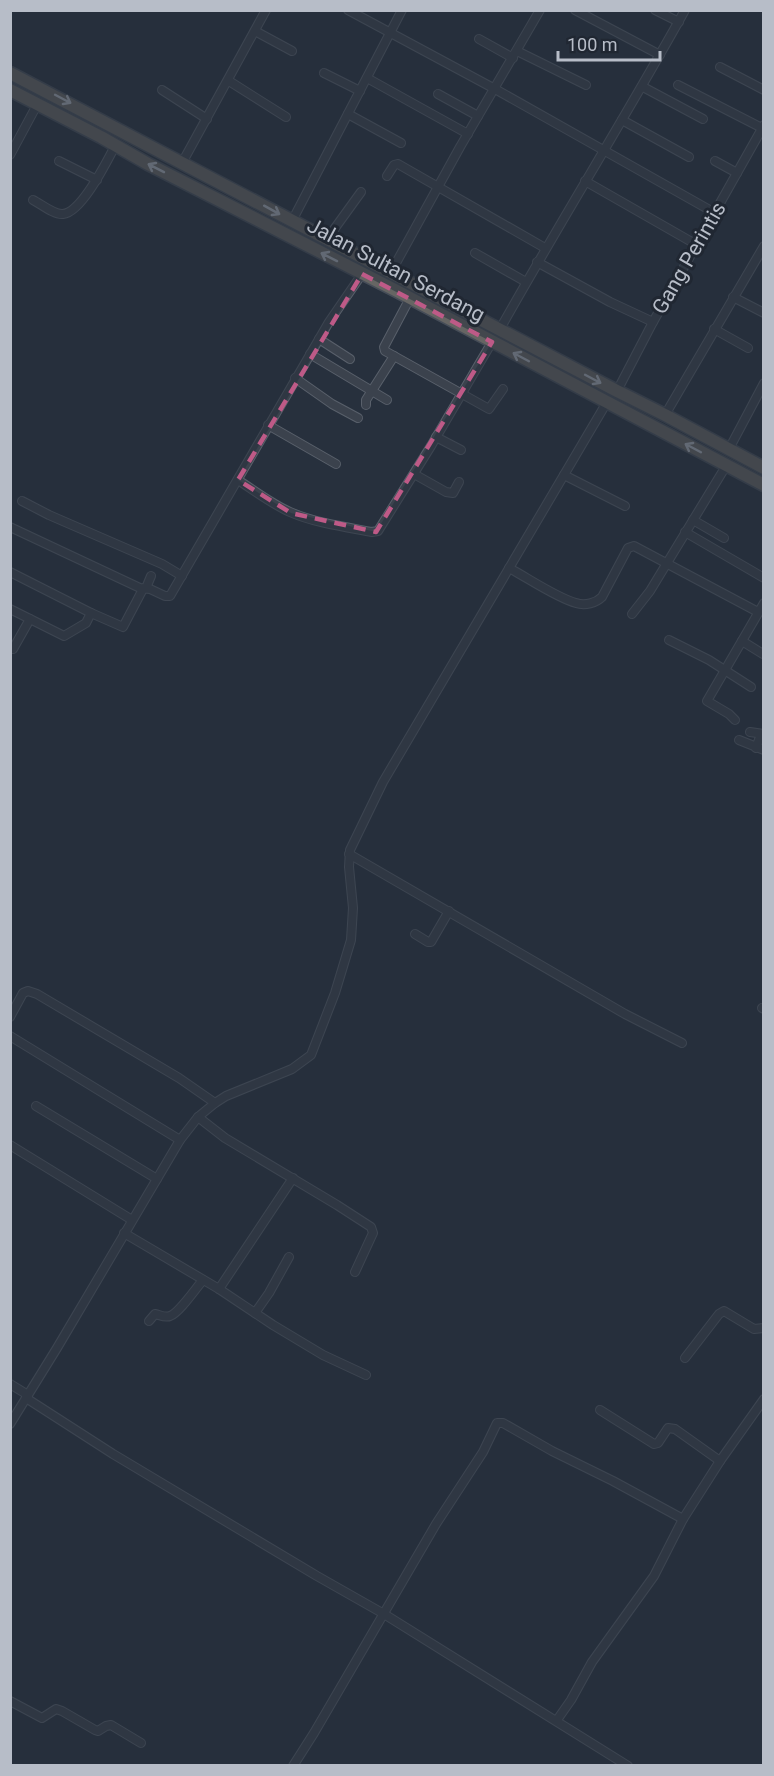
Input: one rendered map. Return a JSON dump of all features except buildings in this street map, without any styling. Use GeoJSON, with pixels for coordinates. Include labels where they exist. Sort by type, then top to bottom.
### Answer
{"type":"FeatureCollection","features":[{"type":"Feature","properties":{"kind":"highway","name":"Jalan Sultan Serdang"},"geometry":{"type":"LineString","coordinates":[[10,73],[764,468]]}},
{"type":"Feature","properties":{"kind":"highway","name":"Jalan Sultan Serdang"},"geometry":{"type":"LineString","coordinates":[[10,90],[764,485]]}},
{"type":"Feature","properties":{"kind":"highway"},"geometry":{"type":"LineString","coordinates":[[241,211],[248,197]]}},
{"type":"Feature","properties":{"kind":"street"},"geometry":{"type":"LineString","coordinates":[[182,163],[266,10]]}},
{"type":"Feature","properties":{"kind":"street"},"geometry":{"type":"LineString","coordinates":[[348,10],[495,89],[715,213]]}},
{"type":"Feature","properties":{"kind":"street"},"geometry":{"type":"LineString","coordinates":[[292,221],[402,10]]}},
{"type":"Feature","properties":{"kind":"street"},"geometry":{"type":"LineString","coordinates":[[391,272],[437,187],[540,10]]}},
{"type":"Feature","properties":{"kind":"street"},"geometry":{"type":"LineString","coordinates":[[575,10],[660,55]]}},
{"type":"Feature","properties":{"kind":"street"},"geometry":{"type":"LineString","coordinates":[[655,10],[679,22]]}},
{"type":"Feature","properties":{"kind":"street"},"geometry":{"type":"LineString","coordinates":[[500,329],[545,248],[643,87],[685,10]]}},
{"type":"Feature","properties":{"kind":"street"},"geometry":{"type":"LineString","coordinates":[[255,31],[292,51]]}},
{"type":"Feature","properties":{"kind":"street"},"geometry":{"type":"LineString","coordinates":[[479,39],[586,86]]}},
{"type":"Feature","properties":{"kind":"street"},"geometry":{"type":"LineString","coordinates":[[720,67],[764,90]]}},
{"type":"Feature","properties":{"kind":"street"},"geometry":{"type":"LineString","coordinates":[[324,73],[360,90]]}},
{"type":"Feature","properties":{"kind":"street"},"geometry":{"type":"LineString","coordinates":[[367,78],[468,134]]}},
{"type":"Feature","properties":{"kind":"street"},"geometry":{"type":"LineString","coordinates":[[229,81],[286,117]]}},
{"type":"Feature","properties":{"kind":"street"},"geometry":{"type":"LineString","coordinates":[[678,85],[763,127]]}},
{"type":"Feature","properties":{"kind":"street"},"geometry":{"type":"LineString","coordinates":[[643,87],[703,118]]}},
{"type":"Feature","properties":{"kind":"street"},"geometry":{"type":"LineString","coordinates":[[162,90],[207,119]]}},
{"type":"Feature","properties":{"kind":"street"},"geometry":{"type":"LineString","coordinates":[[438,94],[478,116]]}},
{"type":"Feature","properties":{"kind":"street"},"geometry":{"type":"LineString","coordinates":[[10,155],[38,103]]}},
{"type":"Feature","properties":{"kind":"street"},"geometry":{"type":"LineString","coordinates":[[348,114],[400,143]]}},
{"type":"Feature","properties":{"kind":"street"},"geometry":{"type":"LineString","coordinates":[[622,120],[689,157]]}},
{"type":"Feature","properties":{"kind":"street","name":"Gang Perintis"},"geometry":{"type":"LineString","coordinates":[[617,391],[653,322],[763,127]]}},
{"type":"Feature","properties":{"kind":"street"},"geometry":{"type":"LineString","coordinates":[[33,200],[53,211],[63,214],[68,212],[83,200],[115,146]]}},
{"type":"Feature","properties":{"kind":"street"},"geometry":{"type":"LineString","coordinates":[[59,161],[96,180]]}},
{"type":"Feature","properties":{"kind":"street"},"geometry":{"type":"LineString","coordinates":[[715,161],[737,173]]}},
{"type":"Feature","properties":{"kind":"street"},"geometry":{"type":"LineString","coordinates":[[387,176],[394,165],[398,164],[545,248]]}},
{"type":"Feature","properties":{"kind":"street"},"geometry":{"type":"LineString","coordinates":[[585,182],[697,244]]}},
{"type":"Feature","properties":{"kind":"street"},"geometry":{"type":"LineString","coordinates":[[327,239],[361,192]]}},
{"type":"Feature","properties":{"kind":"street"},"geometry":{"type":"LineString","coordinates":[[664,415],[764,246]]}},
{"type":"Feature","properties":{"kind":"street"},"geometry":{"type":"LineString","coordinates":[[475,253],[526,282]]}},
{"type":"Feature","properties":{"kind":"street"},"geometry":{"type":"LineString","coordinates":[[537,262],[610,302],[653,322]]}},
{"type":"Feature","properties":{"kind":"street"},"geometry":{"type":"LineString","coordinates":[[10,527],[144,589],[168,597],[171,595],[295,378],[362,274]]}},
{"type":"Feature","properties":{"kind":"street"},"geometry":{"type":"LineString","coordinates":[[733,297],[764,313]]}},
{"type":"Feature","properties":{"kind":"street"},"geometry":{"type":"LineString","coordinates":[[410,298],[384,349],[490,409],[503,389]]}},
{"type":"Feature","properties":{"kind":"street"},"geometry":{"type":"LineString","coordinates":[[714,328],[748,348]]}},
{"type":"Feature","properties":{"kind":"street"},"geometry":{"type":"LineString","coordinates":[[319,339],[350,360]]}},
{"type":"Feature","properties":{"kind":"street"},"geometry":{"type":"LineString","coordinates":[[238,480],[291,513],[372,532],[380,530],[492,342]]}},
{"type":"Feature","properties":{"kind":"street"},"geometry":{"type":"LineString","coordinates":[[310,354],[387,400]]}},
{"type":"Feature","properties":{"kind":"street"},"geometry":{"type":"LineString","coordinates":[[366,405],[366,400],[394,356]]}},
{"type":"Feature","properties":{"kind":"street"},"geometry":{"type":"LineString","coordinates":[[295,378],[332,404],[358,418]]}},
{"type":"Feature","properties":{"kind":"street"},"geometry":{"type":"LineString","coordinates":[[729,449],[764,383]]}},
{"type":"Feature","properties":{"kind":"street"},"geometry":{"type":"LineString","coordinates":[[10,1424],[180,1140],[198,1117],[226,1096],[292,1069],[311,1055],[335,993],[351,940],[353,908],[349,854],[351,845],[383,782],[607,402]]}},
{"type":"Feature","properties":{"kind":"street"},"geometry":{"type":"LineString","coordinates":[[268,425],[336,464]]}},
{"type":"Feature","properties":{"kind":"street"},"geometry":{"type":"LineString","coordinates":[[436,437],[461,450]]}},
{"type":"Feature","properties":{"kind":"street"},"geometry":{"type":"LineString","coordinates":[[632,614],[650,591],[726,466]]}},
{"type":"Feature","properties":{"kind":"street"},"geometry":{"type":"LineString","coordinates":[[414,474],[446,492],[453,493],[459,482]]}},
{"type":"Feature","properties":{"kind":"street"},"geometry":{"type":"LineString","coordinates":[[564,475],[625,506]]}},
{"type":"Feature","properties":{"kind":"street"},"geometry":{"type":"LineString","coordinates":[[22,501],[162,564],[182,576]]}},
{"type":"Feature","properties":{"kind":"street"},"geometry":{"type":"LineString","coordinates":[[693,520],[724,538]]}},
{"type":"Feature","properties":{"kind":"street"},"geometry":{"type":"LineString","coordinates":[[685,532],[764,578]]}},
{"type":"Feature","properties":{"kind":"street"},"geometry":{"type":"LineString","coordinates":[[509,568],[563,597],[582,604],[600,600],[625,554],[632,546],[667,562],[758,612]]}},
{"type":"Feature","properties":{"kind":"street"},"geometry":{"type":"LineString","coordinates":[[10,572],[123,627],[151,576]]}},
{"type":"Feature","properties":{"kind":"street"},"geometry":{"type":"LineString","coordinates":[[735,720],[707,701],[764,603]]}},
{"type":"Feature","properties":{"kind":"street"},"geometry":{"type":"LineString","coordinates":[[10,609],[64,636],[86,623],[91,613]]}},
{"type":"Feature","properties":{"kind":"street"},"geometry":{"type":"LineString","coordinates":[[13,649],[30,618]]}},
{"type":"Feature","properties":{"kind":"street"},"geometry":{"type":"LineString","coordinates":[[669,640],[708,660],[751,687]]}},
{"type":"Feature","properties":{"kind":"street"},"geometry":{"type":"LineString","coordinates":[[742,641],[762,654]]}},
{"type":"Feature","properties":{"kind":"street"},"geometry":{"type":"LineString","coordinates":[[738,741],[760,749],[762,734],[750,732]]}},
{"type":"Feature","properties":{"kind":"street"},"geometry":{"type":"LineString","coordinates":[[349,854],[626,1014],[682,1043]]}},
{"type":"Feature","properties":{"kind":"street"},"geometry":{"type":"LineString","coordinates":[[415,934],[431,942],[449,911]]}},
{"type":"Feature","properties":{"kind":"street"},"geometry":{"type":"LineString","coordinates":[[10,1017],[23,993],[28,991],[180,1078],[215,1103]]}},
{"type":"Feature","properties":{"kind":"street"},"geometry":{"type":"LineString","coordinates":[[10,1036],[180,1140]]}},
{"type":"Feature","properties":{"kind":"street"},"geometry":{"type":"LineString","coordinates":[[36,1106],[157,1179]]}},
{"type":"Feature","properties":{"kind":"street"},"geometry":{"type":"LineString","coordinates":[[198,1117],[225,1138],[371,1227],[373,1233],[371,1240],[355,1272]]}},
{"type":"Feature","properties":{"kind":"street"},"geometry":{"type":"LineString","coordinates":[[10,1145],[132,1220]]}},
{"type":"Feature","properties":{"kind":"street"},"geometry":{"type":"LineString","coordinates":[[219,1289],[293,1178]]}},
{"type":"Feature","properties":{"kind":"street"},"geometry":{"type":"LineString","coordinates":[[124,1233],[219,1289],[323,1356],[366,1375]]}},
{"type":"Feature","properties":{"kind":"street"},"geometry":{"type":"LineString","coordinates":[[255,1313],[289,1257]]}},
{"type":"Feature","properties":{"kind":"street"},"geometry":{"type":"LineString","coordinates":[[149,1321],[155,1314],[171,1316],[203,1280]]}},
{"type":"Feature","properties":{"kind":"street"},"geometry":{"type":"LineString","coordinates":[[685,1358],[722,1312],[728,1311],[754,1329],[764,1328]]}},
{"type":"Feature","properties":{"kind":"street"},"geometry":{"type":"LineString","coordinates":[[10,1384],[113,1454],[384,1614],[628,1766]]}},
{"type":"Feature","properties":{"kind":"street"},"geometry":{"type":"LineString","coordinates":[[557,1720],[592,1662],[654,1576],[683,1519],[764,1399]]}},
{"type":"Feature","properties":{"kind":"street"},"geometry":{"type":"LineString","coordinates":[[600,1410],[654,1444],[658,1443],[668,1428],[675,1429],[720,1461]]}},
{"type":"Feature","properties":{"kind":"street"},"geometry":{"type":"LineString","coordinates":[[293,1766],[436,1524],[483,1452],[493,1429],[500,1422],[683,1519]]}},
{"type":"Feature","properties":{"kind":"street"},"geometry":{"type":"LineString","coordinates":[[10,1701],[42,1718],[56,1709],[98,1731],[111,1725],[141,1743]]}},
{"type":"Feature","properties":{"kind":"highlighted area"},"geometry":{"type":"Polygon","coordinates":[[[362,274],[492,342],[376,532],[291,513],[238,480],[362,274]]]}}]}
